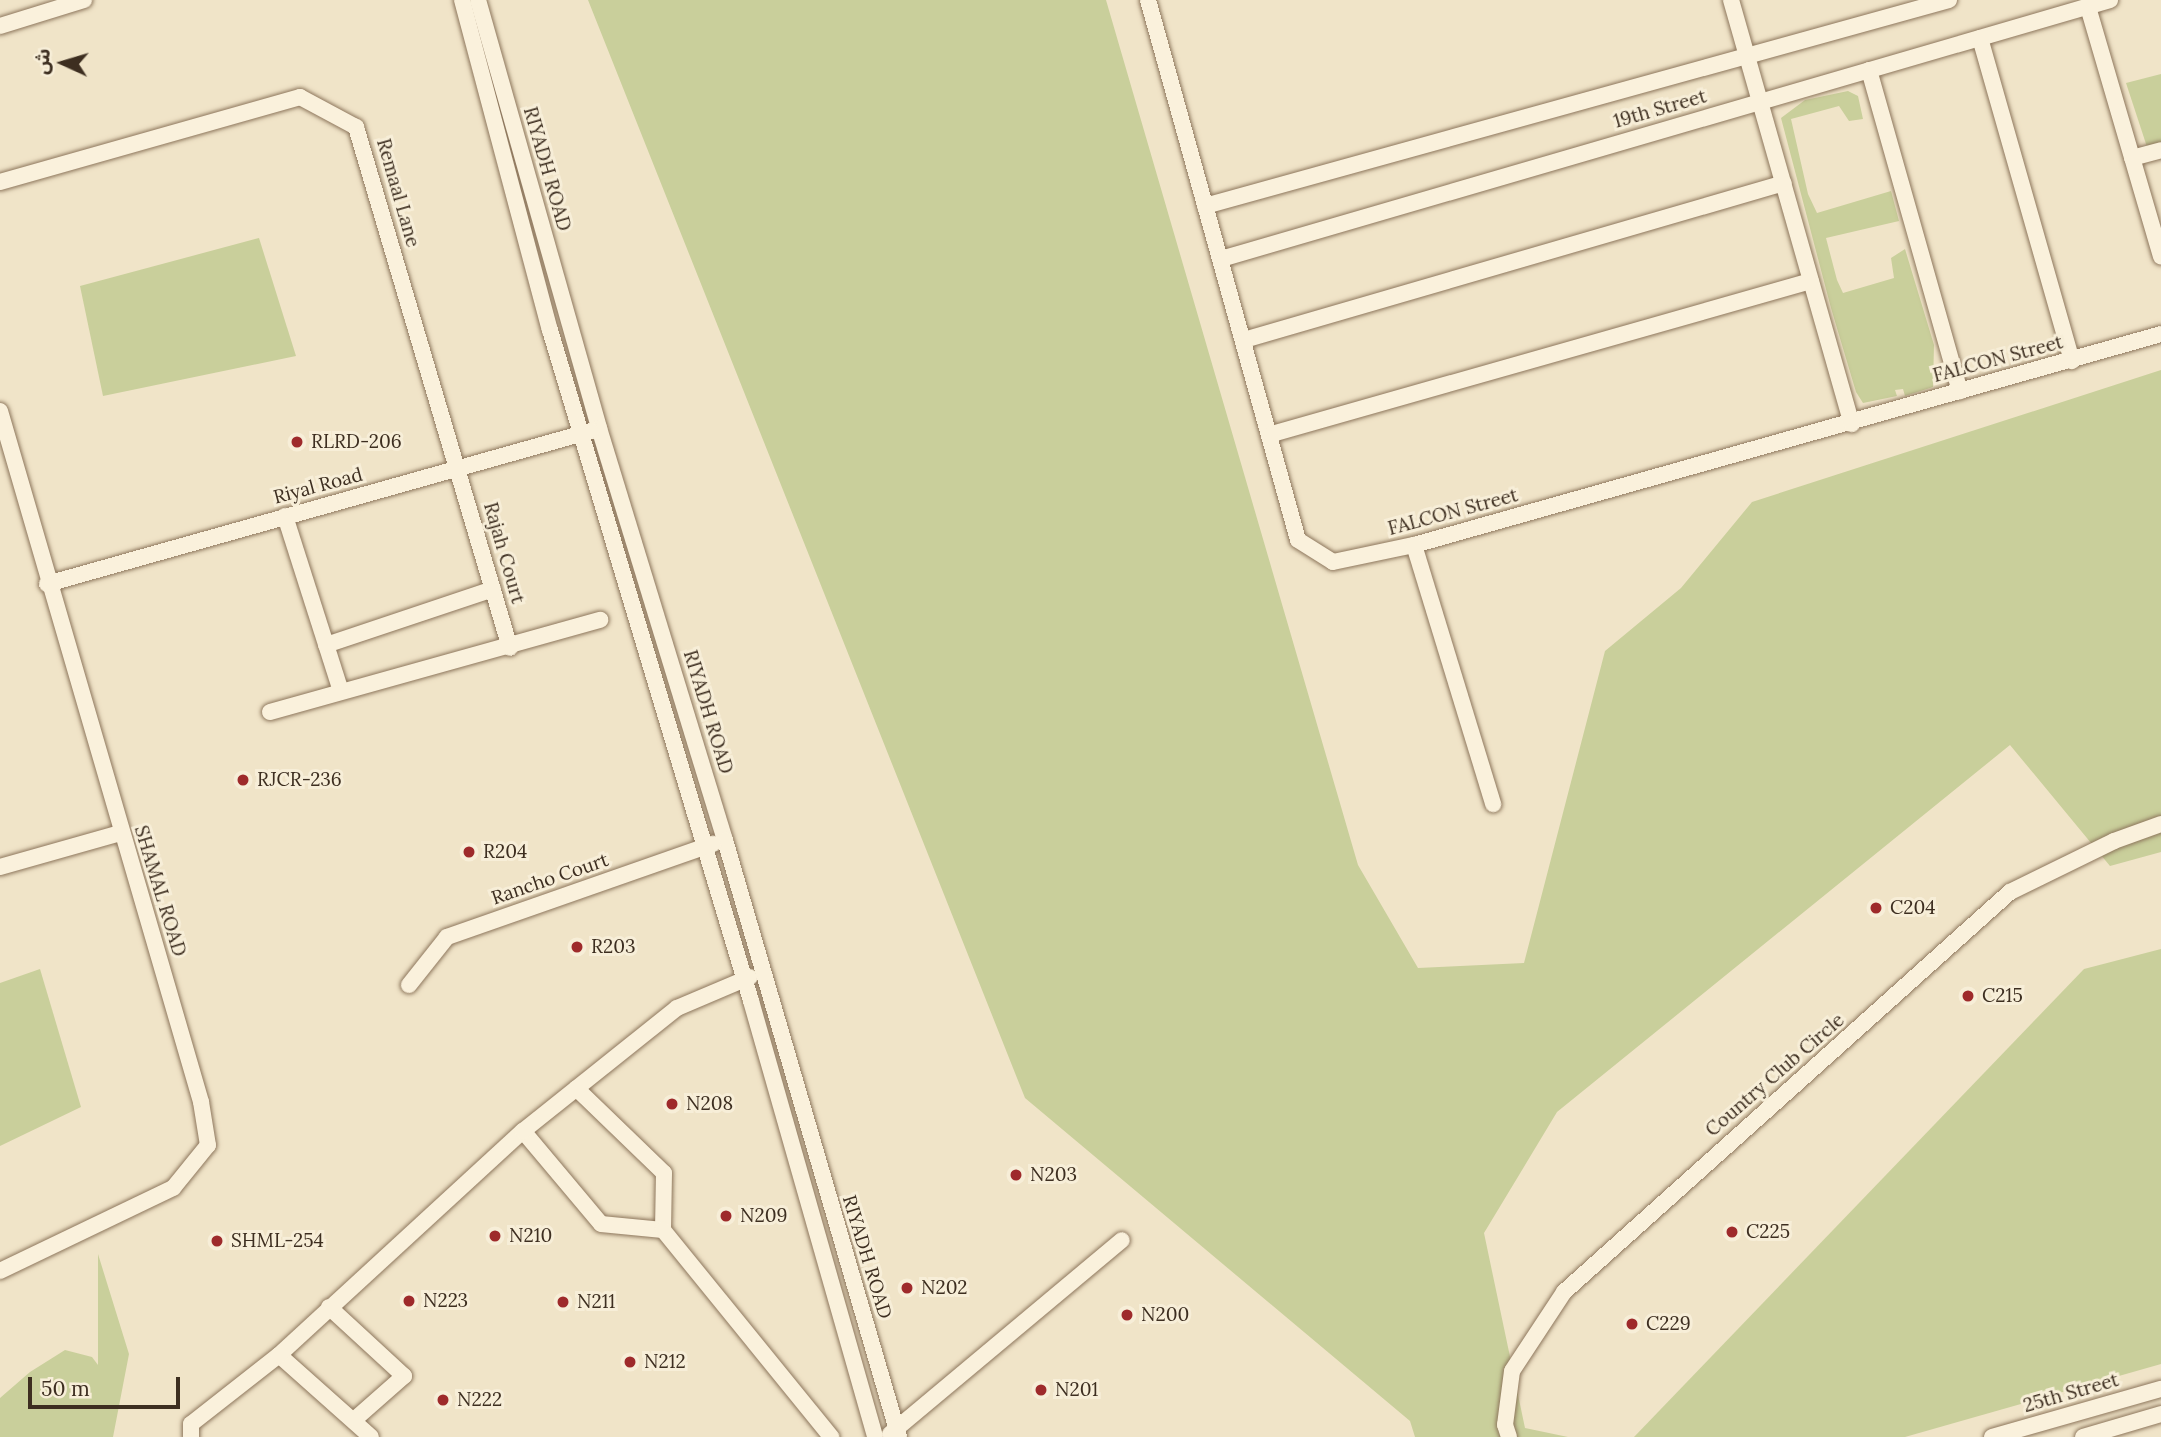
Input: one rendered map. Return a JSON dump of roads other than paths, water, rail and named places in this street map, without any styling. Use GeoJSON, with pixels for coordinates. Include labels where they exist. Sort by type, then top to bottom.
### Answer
{"type":"FeatureCollection","features":[{"type":"Feature","properties":{"kind":"street"},"geometry":{"type":"LineString","coordinates":[[0,26],[84,0]]}},
{"type":"Feature","properties":{"kind":"street","name":"RIYADH ROAD"},"geometry":{"type":"LineString","coordinates":[[462,0],[583,434],[876,1437]]}},
{"type":"Feature","properties":{"kind":"street","name":"RIYADH ROAD"},"geometry":{"type":"LineString","coordinates":[[478,0],[599,428],[725,840],[893,1435]]}},
{"type":"Feature","properties":{"kind":"street","name":"FALCON Street"},"geometry":{"type":"LineString","coordinates":[[1147,0],[1272,435],[1298,540],[1333,562],[1414,545],[1852,424],[2161,334]]}},
{"type":"Feature","properties":{"kind":"street"},"geometry":{"type":"LineString","coordinates":[[1731,0],[1852,424]]}},
{"type":"Feature","properties":{"kind":"street","name":"19th Street"},"geometry":{"type":"LineString","coordinates":[[1205,206],[1949,0]]}},
{"type":"Feature","properties":{"kind":"street","name":"19th Street"},"geometry":{"type":"LineString","coordinates":[[1221,259],[2110,0]]}},
{"type":"Feature","properties":{"kind":"street"},"geometry":{"type":"LineString","coordinates":[[2088,7],[2161,257]]}},
{"type":"Feature","properties":{"kind":"street"},"geometry":{"type":"LineString","coordinates":[[1980,38],[2072,361]]}},
{"type":"Feature","properties":{"kind":"street"},"geometry":{"type":"LineString","coordinates":[[1869,71],[1960,391]]}},
{"type":"Feature","properties":{"kind":"street","name":"Remaal Lane"},"geometry":{"type":"LineString","coordinates":[[0,182],[300,97],[356,127],[457,471]]}},
{"type":"Feature","properties":{"kind":"street"},"geometry":{"type":"LineString","coordinates":[[2132,158],[2161,150]]}},
{"type":"Feature","properties":{"kind":"street"},"geometry":{"type":"LineString","coordinates":[[1244,340],[1784,183]]}},
{"type":"Feature","properties":{"kind":"street"},"geometry":{"type":"LineString","coordinates":[[1272,435],[1811,281]]}},
{"type":"Feature","properties":{"kind":"street","name":"SHAMAL ROAD"},"geometry":{"type":"LineString","coordinates":[[0,411],[47,584],[201,1102],[208,1145],[173,1188],[0,1271]]}},
{"type":"Feature","properties":{"kind":"street","name":"Riyal Road"},"geometry":{"type":"LineString","coordinates":[[47,584],[285,516],[457,471],[599,428]]}},
{"type":"Feature","properties":{"kind":"street","name":"Rajah Court"},"geometry":{"type":"LineString","coordinates":[[457,471],[510,648]]}},
{"type":"Feature","properties":{"kind":"street"},"geometry":{"type":"LineString","coordinates":[[285,516],[341,691]]}},
{"type":"Feature","properties":{"kind":"street"},"geometry":{"type":"LineString","coordinates":[[1414,545],[1493,804]]}},
{"type":"Feature","properties":{"kind":"street"},"geometry":{"type":"LineString","coordinates":[[326,645],[493,589]]}},
{"type":"Feature","properties":{"kind":"street"},"geometry":{"type":"LineString","coordinates":[[270,712],[510,648],[600,620]]}},
{"type":"Feature","properties":{"kind":"street","name":"Country Club Circle"},"geometry":{"type":"LineString","coordinates":[[1509,1437],[1505,1425],[1512,1371],[1564,1292],[2010,892],[2113,841],[2161,824]]}},
{"type":"Feature","properties":{"kind":"street"},"geometry":{"type":"LineString","coordinates":[[0,867],[120,833]]}},
{"type":"Feature","properties":{"kind":"street","name":"Rancho Court"},"geometry":{"type":"LineString","coordinates":[[409,985],[447,937],[725,840]]}},
{"type":"Feature","properties":{"kind":"street"},"geometry":{"type":"LineString","coordinates":[[191,1437],[191,1424],[279,1355],[523,1131],[677,1008],[761,973]]}},
{"type":"Feature","properties":{"kind":"street"},"geometry":{"type":"LineString","coordinates":[[576,1088],[664,1173],[663,1230],[831,1437]]}},
{"type":"Feature","properties":{"kind":"street"},"geometry":{"type":"LineString","coordinates":[[523,1131],[601,1224],[663,1230]]}},
{"type":"Feature","properties":{"kind":"street"},"geometry":{"type":"LineString","coordinates":[[893,1435],[1122,1240]]}},
{"type":"Feature","properties":{"kind":"street"},"geometry":{"type":"LineString","coordinates":[[329,1307],[404,1376],[355,1419]]}},
{"type":"Feature","properties":{"kind":"street"},"geometry":{"type":"LineString","coordinates":[[279,1355],[355,1419],[372,1437]]}},
{"type":"Feature","properties":{"kind":"street","name":"25th Street"},"geometry":{"type":"LineString","coordinates":[[1992,1437],[2161,1389]]}},
{"type":"Feature","properties":{"kind":"street"},"geometry":{"type":"LineString","coordinates":[[2083,1437],[2161,1414]]}},
{"type":"Feature","properties":{"kind":"place","name":"RLRD-206"},"geometry":{"type":"Point","coordinates":[297,442]}},
{"type":"Feature","properties":{"kind":"place","name":"RJCR-236"},"geometry":{"type":"Point","coordinates":[243,780]}},
{"type":"Feature","properties":{"kind":"place","name":"R204"},"geometry":{"type":"Point","coordinates":[469,852]}},
{"type":"Feature","properties":{"kind":"place","name":"C204"},"geometry":{"type":"Point","coordinates":[1876,908]}},
{"type":"Feature","properties":{"kind":"place","name":"R203"},"geometry":{"type":"Point","coordinates":[577,947]}},
{"type":"Feature","properties":{"kind":"place","name":"C215"},"geometry":{"type":"Point","coordinates":[1968,996]}},
{"type":"Feature","properties":{"kind":"place","name":"N208"},"geometry":{"type":"Point","coordinates":[672,1104]}},
{"type":"Feature","properties":{"kind":"place","name":"N203"},"geometry":{"type":"Point","coordinates":[1016,1175]}},
{"type":"Feature","properties":{"kind":"place","name":"N209"},"geometry":{"type":"Point","coordinates":[726,1216]}},
{"type":"Feature","properties":{"kind":"place","name":"C225"},"geometry":{"type":"Point","coordinates":[1732,1232]}},
{"type":"Feature","properties":{"kind":"place","name":"N210"},"geometry":{"type":"Point","coordinates":[495,1236]}},
{"type":"Feature","properties":{"kind":"place","name":"SHML-254"},"geometry":{"type":"Point","coordinates":[217,1241]}},
{"type":"Feature","properties":{"kind":"place","name":"N202"},"geometry":{"type":"Point","coordinates":[907,1288]}},
{"type":"Feature","properties":{"kind":"place","name":"N223"},"geometry":{"type":"Point","coordinates":[409,1301]}},
{"type":"Feature","properties":{"kind":"place","name":"N211"},"geometry":{"type":"Point","coordinates":[563,1302]}},
{"type":"Feature","properties":{"kind":"place","name":"N200"},"geometry":{"type":"Point","coordinates":[1127,1315]}},
{"type":"Feature","properties":{"kind":"place","name":"C229"},"geometry":{"type":"Point","coordinates":[1632,1324]}},
{"type":"Feature","properties":{"kind":"place","name":"N212"},"geometry":{"type":"Point","coordinates":[630,1362]}},
{"type":"Feature","properties":{"kind":"place","name":"N201"},"geometry":{"type":"Point","coordinates":[1041,1390]}},
{"type":"Feature","properties":{"kind":"place","name":"N222"},"geometry":{"type":"Point","coordinates":[443,1400]}}]}
